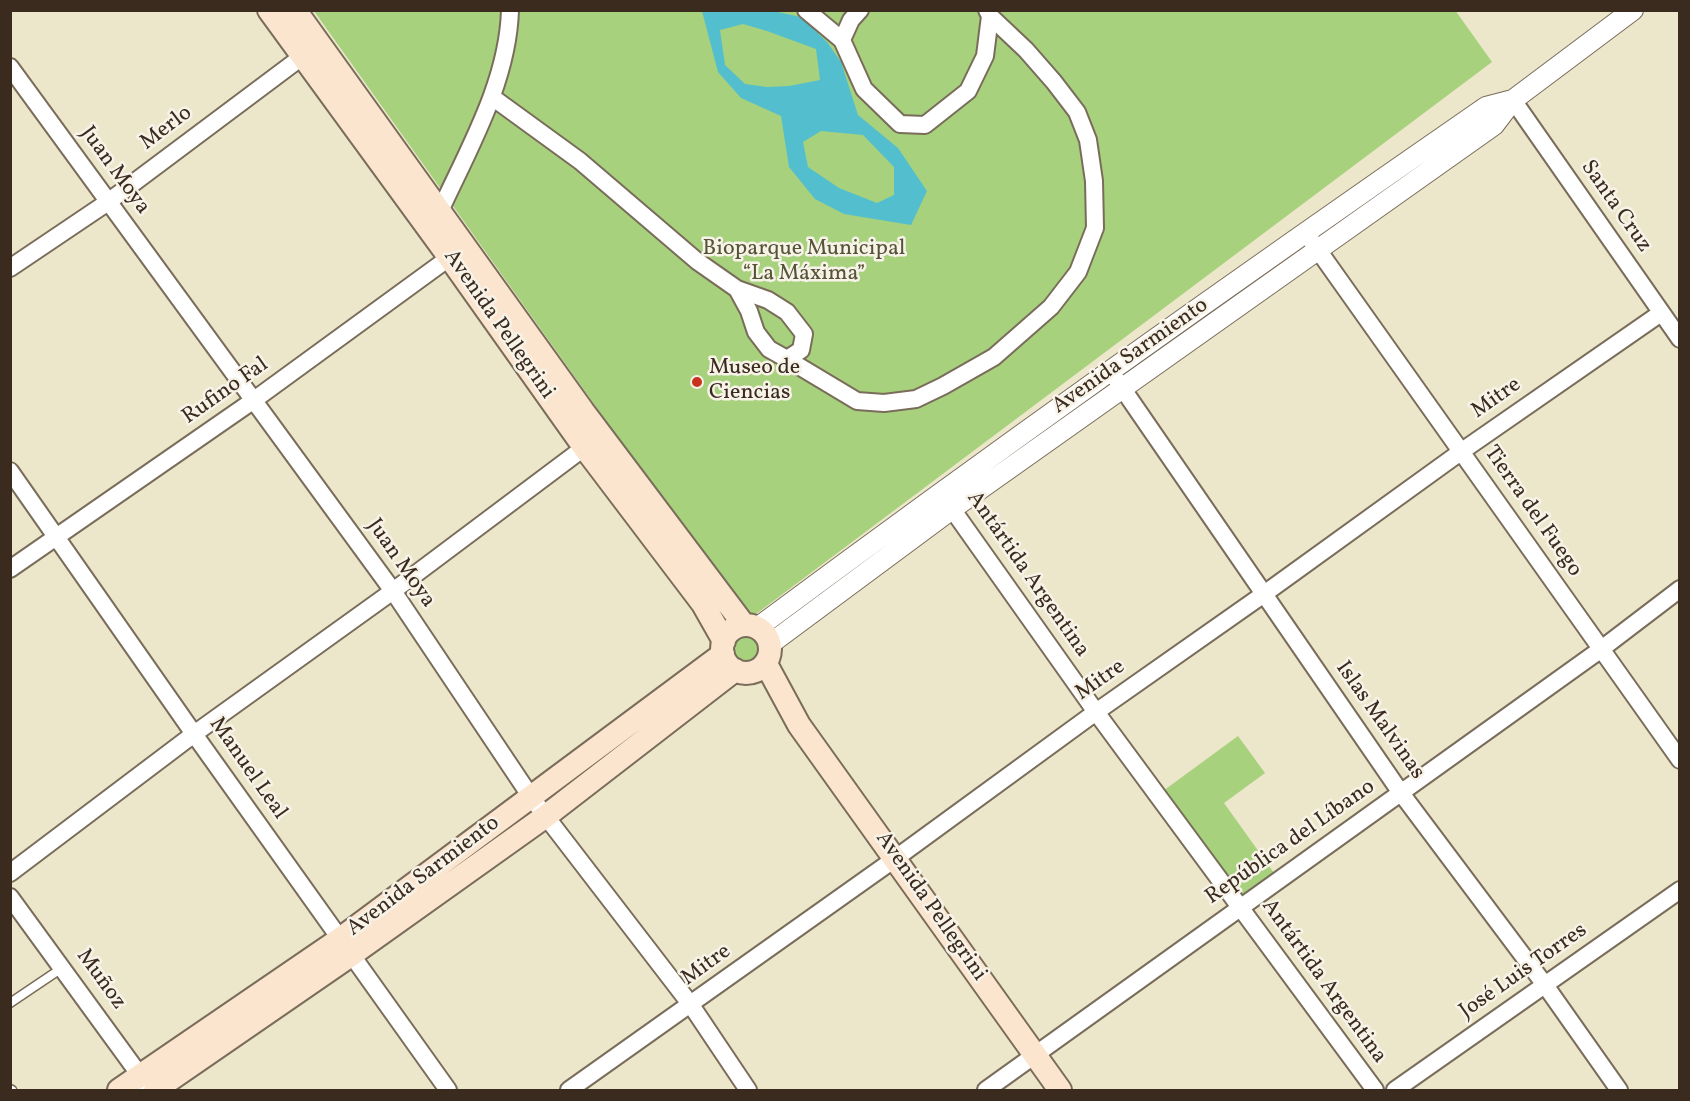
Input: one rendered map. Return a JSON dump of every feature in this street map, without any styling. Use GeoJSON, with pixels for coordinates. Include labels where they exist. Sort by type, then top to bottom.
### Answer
{"type":"FeatureCollection","features":[{"type":"Feature","properties":{"kind":"main road","name":"Avenida Pellegrini"},"geometry":{"type":"LineString","coordinates":[[269,10],[310,50],[440,211],[457,251]]}},
{"type":"Feature","properties":{"kind":"main road","name":"Avenida Pellegrini"},"geometry":{"type":"LineString","coordinates":[[295,10],[310,50],[592,441],[703,604],[732,660],[799,724],[1060,1090]]}},
{"type":"Feature","properties":{"kind":"main road","name":"Avenida Pellegrini"},"geometry":{"type":"LineString","coordinates":[[592,441],[759,640],[799,724]]}},
{"type":"Feature","properties":{"kind":"main road"},"geometry":{"type":"LineString","coordinates":[[729,632],[759,640],[753,673],[732,660],[729,632]]}},
{"type":"Feature","properties":{"kind":"main road","name":"Avenida Sarmiento"},"geometry":{"type":"LineString","coordinates":[[346,947],[531,797],[732,660]]}},
{"type":"Feature","properties":{"kind":"main road","name":"Avenida Sarmiento"},"geometry":{"type":"LineString","coordinates":[[119,1090],[149,1085],[346,947],[546,816],[732,660]]}},
{"type":"Feature","properties":{"kind":"street"},"geometry":{"type":"LineString","coordinates":[[440,211],[492,97],[509,32],[510,10]]}},
{"type":"Feature","properties":{"kind":"street"},"geometry":{"type":"LineString","coordinates":[[806,10],[842,40],[864,89],[900,124],[925,125],[968,91],[985,56],[989,13]]}},
{"type":"Feature","properties":{"kind":"street"},"geometry":{"type":"LineString","coordinates":[[842,40],[851,20],[860,10]]}},
{"type":"Feature","properties":{"kind":"street","name":"Avenida Sarmiento"},"geometry":{"type":"LineString","coordinates":[[759,640],[952,509],[1494,125],[1513,100],[1633,10]]}},
{"type":"Feature","properties":{"kind":"street"},"geometry":{"type":"LineString","coordinates":[[737,289],[749,311],[756,332],[769,349],[857,401],[884,403],[916,399],[994,357],[1051,307],[1078,272],[1095,228],[1094,181],[1088,140],[1077,112],[1054,82],[989,13]]}},
{"type":"Feature","properties":{"kind":"street","name":"Merlo"},"geometry":{"type":"LineString","coordinates":[[10,268],[108,201],[310,50]]}},
{"type":"Feature","properties":{"kind":"street","name":"Juan Moya"},"geometry":{"type":"LineString","coordinates":[[10,67],[393,591],[531,797],[691,1005],[748,1090]]}},
{"type":"Feature","properties":{"kind":"street"},"geometry":{"type":"LineString","coordinates":[[492,97],[580,161],[697,261],[737,289],[768,300],[787,312],[804,334],[801,350],[787,359]]}},
{"type":"Feature","properties":{"kind":"street","name":"Avenida Sarmiento"},"geometry":{"type":"LineString","coordinates":[[759,640],[940,493],[1110,371],[1486,107],[1513,100]]}},
{"type":"Feature","properties":{"kind":"street","name":"Santa Cruz"},"geometry":{"type":"LineString","coordinates":[[1513,100],[1680,339]]}},
{"type":"Feature","properties":{"kind":"street","name":"Tierra del Fuego"},"geometry":{"type":"LineString","coordinates":[[1306,232],[1680,760]]}},
{"type":"Feature","properties":{"kind":"street","name":"Rufino Fal"},"geometry":{"type":"LineString","coordinates":[[10,569],[254,400],[457,251]]}},
{"type":"Feature","properties":{"kind":"street","name":"Mitre"},"geometry":{"type":"LineString","coordinates":[[569,1090],[691,1005],[1462,451],[1661,313]]}},
{"type":"Feature","properties":{"kind":"street","name":"Islas Malvinas"},"geometry":{"type":"LineString","coordinates":[[1110,371],[1401,793],[1545,985],[1619,1090]]}},
{"type":"Feature","properties":{"kind":"street"},"geometry":{"type":"LineString","coordinates":[[10,873],[194,734],[393,591],[592,441]]}},
{"type":"Feature","properties":{"kind":"street","name":"Manuel Leal"},"geometry":{"type":"LineString","coordinates":[[10,471],[448,1090]]}},
{"type":"Feature","properties":{"kind":"street","name":"Antártida Argentina"},"geometry":{"type":"LineString","coordinates":[[940,493],[1096,712],[1375,1090]]}},
{"type":"Feature","properties":{"kind":"street","name":"República del Líbano"},"geometry":{"type":"LineString","coordinates":[[986,1090],[1600,650],[1680,589]]}},
{"type":"Feature","properties":{"kind":"street","name":"José Luis Torres"},"geometry":{"type":"LineString","coordinates":[[1395,1090],[1680,890]]}},
{"type":"Feature","properties":{"kind":"street","name":"Muñoz"},"geometry":{"type":"LineString","coordinates":[[10,897],[149,1085]]}},
{"type":"Feature","properties":{"kind":"lane"},"geometry":{"type":"LineString","coordinates":[[10,1003],[63,968]]}},
{"type":"Feature","properties":{"kind":"green space","name":"Bioparque Municipal “La Máxima”"},"geometry":{"type":"Polygon","coordinates":[[[1455,10],[1492,62],[748,620],[314,11],[1455,10]]]}},
{"type":"Feature","properties":{"kind":"green space"},"geometry":{"type":"Polygon","coordinates":[[[746,635],[756,639],[760,649],[756,659],[746,663],[736,659],[732,649],[736,639],[746,635]]]}},
{"type":"Feature","properties":{"kind":"green space"},"geometry":{"type":"Polygon","coordinates":[[[1238,736],[1265,773],[1224,803],[1274,873],[1241,898],[1163,791],[1238,736]]]}},
{"type":"Feature","properties":{"kind":"water"},"geometry":{"type":"Polygon","coordinates":[[[702,11],[773,11],[801,17],[827,42],[841,62],[858,115],[898,148],[927,191],[911,225],[844,214],[815,199],[789,167],[781,116],[741,98],[718,72],[702,11]],[[743,24],[720,30],[725,65],[745,84],[767,87],[789,86],[820,80],[816,49],[743,24]],[[821,131],[803,142],[808,167],[839,188],[877,203],[894,195],[894,167],[863,135],[821,131]]]}},
{"type":"Feature","properties":{"kind":"place","name":"Museo de Ciencias"},"geometry":{"type":"Point","coordinates":[697,382]}}]}
